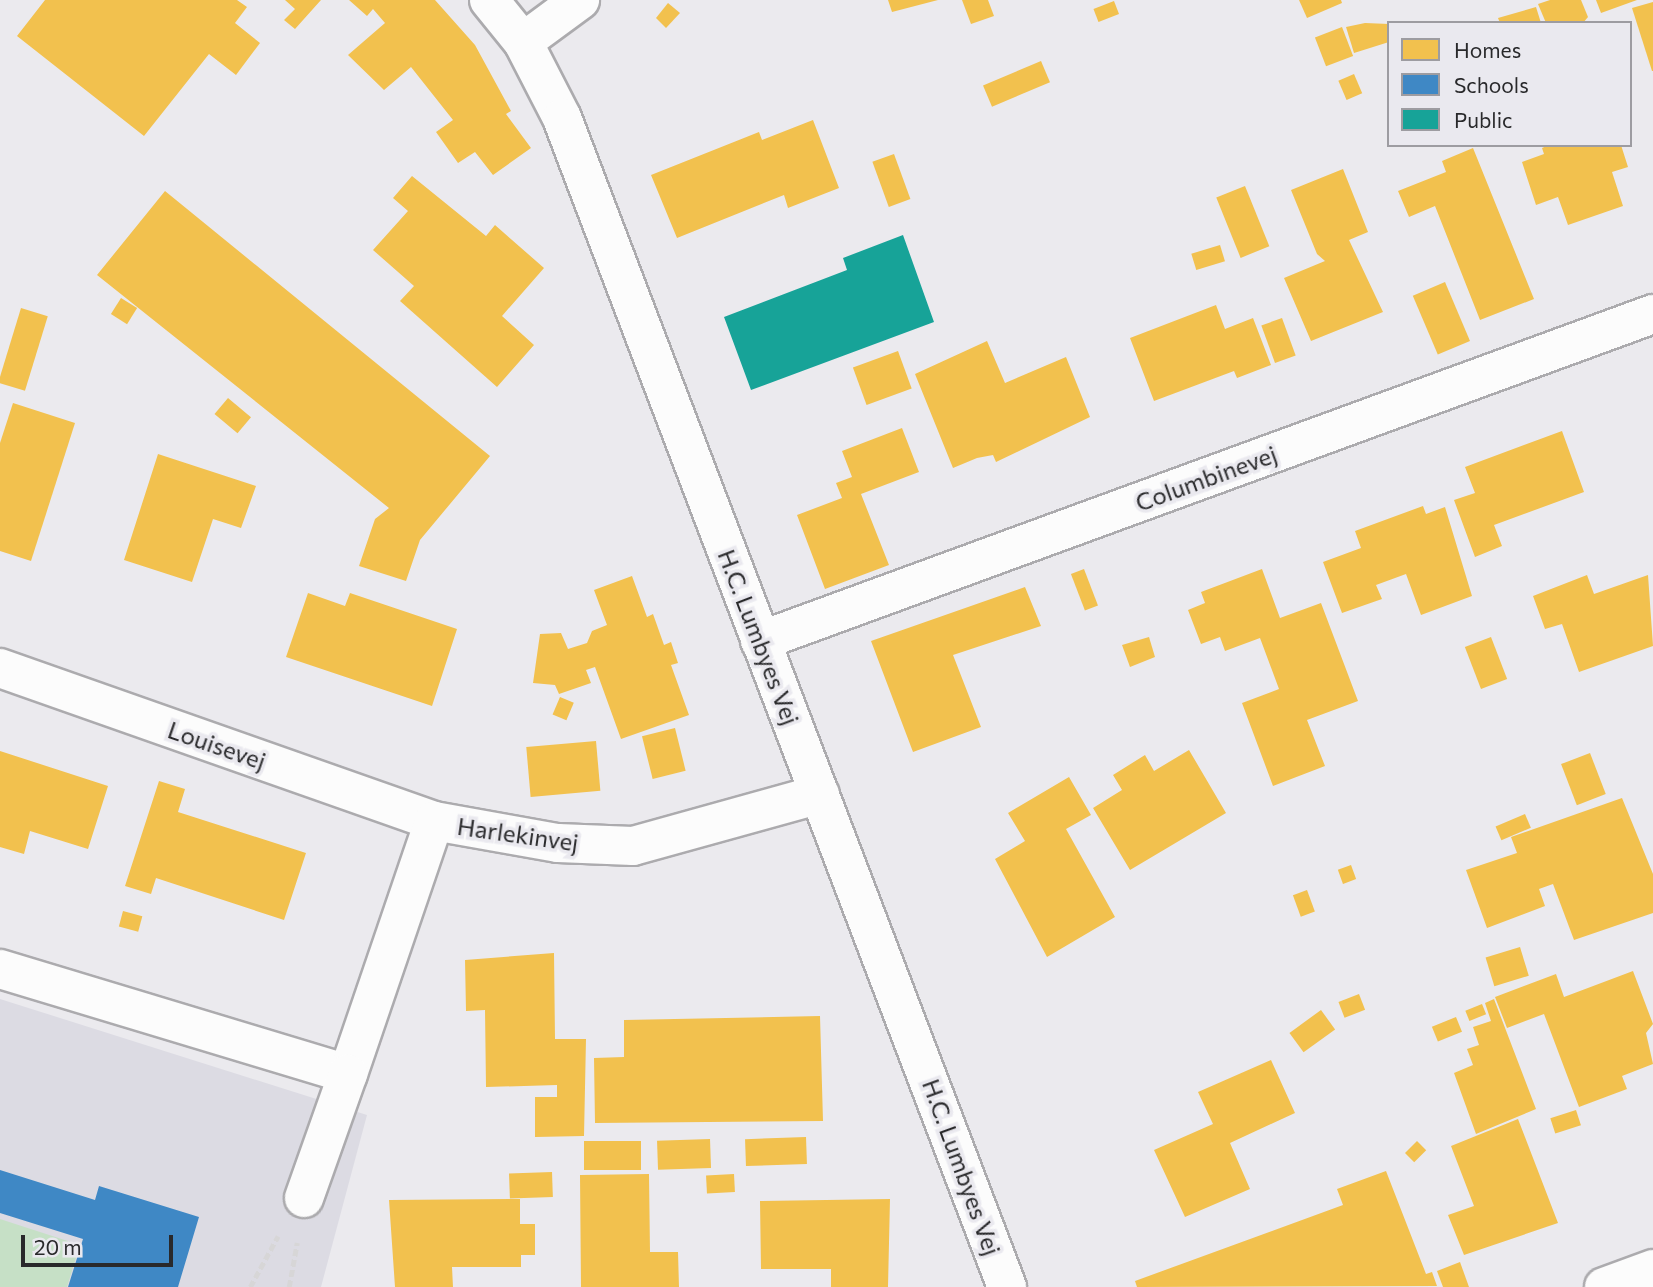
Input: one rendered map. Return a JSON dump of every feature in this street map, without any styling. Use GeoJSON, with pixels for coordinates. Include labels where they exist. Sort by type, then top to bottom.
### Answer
{"type":"FeatureCollection","features":[{"type":"Feature","properties":{"kind":"street","name":"H.C. Lumbyes Vej"},"geometry":{"type":"LineString","coordinates":[[489,0],[523,42],[562,118],[1007,1287]]}},
{"type":"Feature","properties":{"kind":"street"},"geometry":{"type":"LineString","coordinates":[[523,42],[580,0]]}},
{"type":"Feature","properties":{"kind":"street","name":"Columbinevej"},"geometry":{"type":"LineString","coordinates":[[760,641],[1653,314]]}},
{"type":"Feature","properties":{"kind":"street","name":"Louisevej"},"geometry":{"type":"LineString","coordinates":[[0,668],[433,821]]}},
{"type":"Feature","properties":{"kind":"street","name":"Harlekinvej"},"geometry":{"type":"LineString","coordinates":[[304,1198],[433,821],[558,843],[633,846],[820,794]]}},
{"type":"Feature","properties":{"kind":"street"},"geometry":{"type":"LineString","coordinates":[[0,969],[348,1074]]}},
{"type":"Feature","properties":{"kind":"street"},"geometry":{"type":"LineString","coordinates":[[1604,1287],[1653,1269]]}},
{"type":"Feature","properties":{"kind":"path"},"geometry":{"type":"LineString","coordinates":[[250,1287],[304,1198]]}},
{"type":"Feature","properties":{"kind":"shaded area"},"geometry":{"type":"Polygon","coordinates":[[[0,999],[367,1115],[321,1287],[0,1287],[0,999]]]}},
{"type":"Feature","properties":{"kind":"green space"},"geometry":{"type":"Polygon","coordinates":[[[0,1219],[80,1245],[67,1287],[0,1287],[0,1219]]]}},
{"type":"Feature","properties":{"kind":"building: Homes"},"geometry":{"type":"Polygon","coordinates":[[[45,0],[237,0],[247,7],[235,23],[260,43],[236,75],[209,54],[144,136],[17,36],[45,0]]]}},
{"type":"Feature","properties":{"kind":"building: Homes"},"geometry":{"type":"Polygon","coordinates":[[[285,0],[321,0],[295,29],[284,20],[295,9],[285,0]]]}},
{"type":"Feature","properties":{"kind":"building: Homes"},"geometry":{"type":"Polygon","coordinates":[[[349,0],[435,0],[475,45],[511,111],[506,114],[531,148],[493,175],[475,152],[458,163],[436,132],[453,120],[411,67],[384,90],[348,55],[385,23],[373,9],[367,16],[349,0]]]}},
{"type":"Feature","properties":{"kind":"building: Homes"},"geometry":{"type":"Polygon","coordinates":[[[888,0],[938,0],[892,12],[888,0]]]}},
{"type":"Feature","properties":{"kind":"building: Homes"},"geometry":{"type":"Polygon","coordinates":[[[962,0],[988,0],[994,16],[971,24],[962,0]]]}},
{"type":"Feature","properties":{"kind":"building: Homes"},"geometry":{"type":"Polygon","coordinates":[[[1299,0],[1341,0],[1342,3],[1307,18],[1299,0]]]}},
{"type":"Feature","properties":{"kind":"building: Homes"},"geometry":{"type":"Polygon","coordinates":[[[1550,0],[1581,0],[1588,17],[1585,21],[1545,21],[1538,4],[1550,0]]]}},
{"type":"Feature","properties":{"kind":"building: Homes"},"geometry":{"type":"Polygon","coordinates":[[[1596,0],[1637,0],[1601,13],[1596,0]]]}},
{"type":"Feature","properties":{"kind":"building: Homes"},"geometry":{"type":"Polygon","coordinates":[[[1114,1],[1119,14],[1098,22],[1093,9],[1114,1]]]}},
{"type":"Feature","properties":{"kind":"building: Homes"},"geometry":{"type":"Polygon","coordinates":[[[1653,2],[1653,71],[1652,71],[1632,8],[1653,2]]]}},
{"type":"Feature","properties":{"kind":"building: Homes"},"geometry":{"type":"Polygon","coordinates":[[[668,3],[680,13],[666,28],[656,18],[668,3]]]}},
{"type":"Feature","properties":{"kind":"building: Homes"},"geometry":{"type":"Polygon","coordinates":[[[1536,7],[1540,21],[1499,21],[1498,18],[1536,7]]]}},
{"type":"Feature","properties":{"kind":"building: Homes"},"geometry":{"type":"Polygon","coordinates":[[[1365,23],[1387,24],[1387,43],[1354,53],[1346,27],[1365,23]]]}},
{"type":"Feature","properties":{"kind":"building: Homes"},"geometry":{"type":"Polygon","coordinates":[[[1342,27],[1353,56],[1326,66],[1315,37],[1342,27]]]}},
{"type":"Feature","properties":{"kind":"building: Homes"},"geometry":{"type":"Polygon","coordinates":[[[1041,61],[1050,82],[992,107],[983,86],[1041,61]]]}},
{"type":"Feature","properties":{"kind":"building: Homes"},"geometry":{"type":"Polygon","coordinates":[[[1354,74],[1362,93],[1347,100],[1338,81],[1354,74]]]}},
{"type":"Feature","properties":{"kind":"building: Homes"},"geometry":{"type":"Polygon","coordinates":[[[813,120],[839,188],[788,208],[784,195],[677,238],[651,175],[759,132],[762,140],[813,120]]]}},
{"type":"Feature","properties":{"kind":"building: Homes"},"geometry":{"type":"Polygon","coordinates":[[[1622,147],[1628,167],[1612,172],[1623,206],[1568,225],[1558,197],[1536,205],[1522,162],[1544,154],[1542,148],[1622,147]]]}},
{"type":"Feature","properties":{"kind":"building: Homes"},"geometry":{"type":"Polygon","coordinates":[[[1473,148],[1534,299],[1480,320],[1435,206],[1409,217],[1398,191],[1446,172],[1442,161],[1473,148]]]}},
{"type":"Feature","properties":{"kind":"building: Homes"},"geometry":{"type":"Polygon","coordinates":[[[894,154],[910,199],[889,207],[872,162],[894,154]]]}},
{"type":"Feature","properties":{"kind":"building: Homes"},"geometry":{"type":"Polygon","coordinates":[[[1343,169],[1368,232],[1349,240],[1383,312],[1311,341],[1284,278],[1325,261],[1317,254],[1291,190],[1343,169]]]}},
{"type":"Feature","properties":{"kind":"building: Homes"},"geometry":{"type":"Polygon","coordinates":[[[412,176],[486,236],[495,225],[544,268],[502,316],[534,345],[497,387],[400,301],[414,286],[373,250],[408,211],[393,198],[412,176]]]}},
{"type":"Feature","properties":{"kind":"building: Homes"},"geometry":{"type":"Polygon","coordinates":[[[1245,186],[1269,246],[1241,258],[1216,198],[1245,186]]]}},
{"type":"Feature","properties":{"kind":"building: Homes"},"geometry":{"type":"Polygon","coordinates":[[[165,191],[490,456],[420,540],[406,581],[359,566],[375,519],[389,508],[97,275],[165,191]]]}},
{"type":"Feature","properties":{"kind":"building: Homes"},"geometry":{"type":"Polygon","coordinates":[[[1220,245],[1225,261],[1196,270],[1191,254],[1220,245]]]}},
{"type":"Feature","properties":{"kind":"building: Homes"},"geometry":{"type":"Polygon","coordinates":[[[1445,282],[1470,341],[1438,355],[1413,296],[1445,282]]]}},
{"type":"Feature","properties":{"kind":"building: Homes"},"geometry":{"type":"Polygon","coordinates":[[[121,298],[137,308],[127,324],[111,314],[121,298]]]}},
{"type":"Feature","properties":{"kind":"building: Homes"},"geometry":{"type":"Polygon","coordinates":[[[1216,305],[1225,329],[1253,318],[1271,365],[1237,378],[1234,371],[1154,401],[1130,338],[1216,305]]]}},
{"type":"Feature","properties":{"kind":"building: Homes"},"geometry":{"type":"Polygon","coordinates":[[[21,308],[48,316],[25,391],[0,383],[21,308]]]}},
{"type":"Feature","properties":{"kind":"building: Homes"},"geometry":{"type":"Polygon","coordinates":[[[1282,318],[1296,356],[1275,363],[1261,326],[1282,318]]]}},
{"type":"Feature","properties":{"kind":"building: Homes"},"geometry":{"type":"Polygon","coordinates":[[[987,341],[1005,383],[1066,357],[1090,417],[996,462],[993,455],[953,468],[915,374],[987,341]]]}},
{"type":"Feature","properties":{"kind":"building: Homes"},"geometry":{"type":"Polygon","coordinates":[[[898,351],[912,389],[867,405],[853,367],[898,351]]]}},
{"type":"Feature","properties":{"kind":"building: Homes"},"geometry":{"type":"Polygon","coordinates":[[[228,398],[251,417],[237,433],[215,414],[228,398]]]}},
{"type":"Feature","properties":{"kind":"building: Homes"},"geometry":{"type":"Polygon","coordinates":[[[13,403],[75,423],[31,561],[0,551],[0,443],[13,403]]]}},
{"type":"Feature","properties":{"kind":"building: Homes"},"geometry":{"type":"Polygon","coordinates":[[[902,428],[919,472],[861,494],[889,565],[825,589],[797,515],[842,498],[836,483],[852,477],[842,451],[902,428]]]}},
{"type":"Feature","properties":{"kind":"building: Homes"},"geometry":{"type":"Polygon","coordinates":[[[1562,431],[1584,492],[1494,525],[1502,546],[1475,557],[1454,500],[1475,493],[1465,467],[1562,431]]]}},
{"type":"Feature","properties":{"kind":"building: Homes"},"geometry":{"type":"Polygon","coordinates":[[[158,454],[256,486],[241,528],[213,519],[192,582],[124,560],[158,454]]]}},
{"type":"Feature","properties":{"kind":"building: Homes"},"geometry":{"type":"Polygon","coordinates":[[[1423,506],[1426,514],[1445,507],[1472,596],[1421,615],[1406,574],[1376,585],[1382,599],[1342,613],[1323,562],[1361,548],[1355,531],[1423,506]]]}},
{"type":"Feature","properties":{"kind":"building: Homes"},"geometry":{"type":"Polygon","coordinates":[[[1084,569],[1098,605],[1085,610],[1071,574],[1084,569]]]}},
{"type":"Feature","properties":{"kind":"building: Homes"},"geometry":{"type":"Polygon","coordinates":[[[1262,569],[1280,618],[1321,603],[1358,701],[1307,720],[1325,766],[1273,786],[1242,703],[1279,689],[1260,638],[1225,651],[1220,637],[1201,644],[1188,610],[1205,603],[1201,592],[1262,569]]]}},
{"type":"Feature","properties":{"kind":"building: Homes"},"geometry":{"type":"Polygon","coordinates":[[[1587,575],[1594,594],[1648,575],[1653,646],[1579,672],[1562,624],[1545,629],[1533,596],[1587,575]]]}},
{"type":"Feature","properties":{"kind":"building: Homes"},"geometry":{"type":"Polygon","coordinates":[[[632,576],[647,617],[653,614],[664,645],[671,642],[678,663],[671,665],[689,715],[621,739],[595,667],[586,670],[591,683],[559,694],[555,685],[533,683],[540,634],[561,633],[568,649],[587,643],[592,631],[607,625],[594,590],[632,576]]]}},
{"type":"Feature","properties":{"kind":"building: Homes"},"geometry":{"type":"Polygon","coordinates":[[[1025,587],[1041,626],[953,655],[981,727],[913,752],[871,641],[1025,587]]]}},
{"type":"Feature","properties":{"kind":"building: Homes"},"geometry":{"type":"Polygon","coordinates":[[[308,593],[345,606],[350,593],[457,629],[432,706],[286,657],[308,593]]]}},
{"type":"Feature","properties":{"kind":"building: Homes"},"geometry":{"type":"Polygon","coordinates":[[[1149,637],[1155,657],[1130,667],[1122,645],[1149,637]]]}},
{"type":"Feature","properties":{"kind":"building: Homes"},"geometry":{"type":"Polygon","coordinates":[[[1491,637],[1507,679],[1481,689],[1465,647],[1491,637]]]}},
{"type":"Feature","properties":{"kind":"building: Homes"},"geometry":{"type":"Polygon","coordinates":[[[560,697],[574,703],[566,720],[553,714],[560,697]]]}},
{"type":"Feature","properties":{"kind":"building: Homes"},"geometry":{"type":"Polygon","coordinates":[[[675,728],[686,771],[653,779],[642,736],[675,728]]]}},
{"type":"Feature","properties":{"kind":"building: Homes"},"geometry":{"type":"Polygon","coordinates":[[[596,741],[600,791],[531,797],[526,747],[596,741]]]}},
{"type":"Feature","properties":{"kind":"building: Homes"},"geometry":{"type":"Polygon","coordinates":[[[1189,750],[1226,813],[1130,870],[1093,808],[1122,790],[1113,775],[1145,755],[1154,771],[1189,750]]]}},
{"type":"Feature","properties":{"kind":"building: Homes"},"geometry":{"type":"Polygon","coordinates":[[[0,751],[108,786],[88,849],[30,831],[24,854],[0,847],[0,751]]]}},
{"type":"Feature","properties":{"kind":"building: Homes"},"geometry":{"type":"Polygon","coordinates":[[[1590,753],[1606,794],[1577,805],[1561,764],[1590,753]]]}},
{"type":"Feature","properties":{"kind":"building: Homes"},"geometry":{"type":"Polygon","coordinates":[[[1069,777],[1091,815],[1066,829],[1115,917],[1047,957],[995,859],[1025,841],[1008,813],[1069,777]]]}},
{"type":"Feature","properties":{"kind":"building: Homes"},"geometry":{"type":"Polygon","coordinates":[[[159,781],[185,789],[178,812],[306,853],[284,920],[156,878],[151,894],[125,886],[159,781]]]}},
{"type":"Feature","properties":{"kind":"building: Homes"},"geometry":{"type":"Polygon","coordinates":[[[1622,798],[1653,874],[1653,913],[1574,940],[1553,884],[1539,889],[1545,906],[1487,928],[1466,870],[1517,853],[1511,837],[1622,798]]]}},
{"type":"Feature","properties":{"kind":"building: Homes"},"geometry":{"type":"Polygon","coordinates":[[[1525,814],[1531,828],[1501,840],[1496,827],[1525,814]]]}},
{"type":"Feature","properties":{"kind":"building: Homes"},"geometry":{"type":"Polygon","coordinates":[[[1351,865],[1356,879],[1343,884],[1338,870],[1351,865]]]}},
{"type":"Feature","properties":{"kind":"building: Homes"},"geometry":{"type":"Polygon","coordinates":[[[1307,890],[1315,912],[1301,917],[1293,895],[1307,890]]]}},
{"type":"Feature","properties":{"kind":"building: Homes"},"geometry":{"type":"Polygon","coordinates":[[[123,911],[142,916],[138,932],[119,926],[123,911]]]}},
{"type":"Feature","properties":{"kind":"building: Homes"},"geometry":{"type":"Polygon","coordinates":[[[1520,947],[1529,976],[1494,986],[1486,958],[1520,947]]]}},
{"type":"Feature","properties":{"kind":"building: Homes"},"geometry":{"type":"Polygon","coordinates":[[[554,953],[555,1039],[586,1039],[584,1136],[535,1137],[535,1097],[557,1097],[557,1085],[486,1087],[485,1010],[466,1011],[465,960],[554,953]]]}},
{"type":"Feature","properties":{"kind":"building: Homes"},"geometry":{"type":"Polygon","coordinates":[[[1633,971],[1653,1024],[1646,1033],[1653,1064],[1622,1076],[1627,1089],[1579,1107],[1544,1014],[1507,1028],[1495,997],[1556,974],[1564,997],[1633,971]]]}},
{"type":"Feature","properties":{"kind":"building: Homes"},"geometry":{"type":"Polygon","coordinates":[[[1359,994],[1365,1010],[1345,1018],[1338,1002],[1359,994]]]}},
{"type":"Feature","properties":{"kind":"building: Homes"},"geometry":{"type":"Polygon","coordinates":[[[1494,999],[1536,1109],[1476,1134],[1454,1073],[1473,1065],[1467,1049],[1479,1045],[1473,1027],[1491,1021],[1485,1003],[1494,999]]]}},
{"type":"Feature","properties":{"kind":"building: Homes"},"geometry":{"type":"Polygon","coordinates":[[[1482,1004],[1486,1014],[1469,1021],[1465,1011],[1482,1004]]]}},
{"type":"Feature","properties":{"kind":"building: Homes"},"geometry":{"type":"Polygon","coordinates":[[[1321,1010],[1335,1029],[1304,1052],[1289,1033],[1321,1010]]]}},
{"type":"Feature","properties":{"kind":"building: Homes"},"geometry":{"type":"Polygon","coordinates":[[[820,1016],[823,1121],[595,1123],[594,1058],[624,1057],[624,1020],[820,1016]]]}},
{"type":"Feature","properties":{"kind":"building: Homes"},"geometry":{"type":"Polygon","coordinates":[[[1456,1017],[1462,1032],[1438,1042],[1432,1027],[1456,1017]]]}},
{"type":"Feature","properties":{"kind":"building: Homes"},"geometry":{"type":"Polygon","coordinates":[[[1271,1060],[1295,1113],[1230,1143],[1250,1189],[1185,1217],[1154,1150],[1213,1124],[1198,1092],[1271,1060]]]}},
{"type":"Feature","properties":{"kind":"building: Homes"},"geometry":{"type":"Polygon","coordinates":[[[1576,1110],[1581,1125],[1555,1134],[1550,1118],[1576,1110]]]}},
{"type":"Feature","properties":{"kind":"building: Homes"},"geometry":{"type":"Polygon","coordinates":[[[1518,1119],[1558,1223],[1464,1255],[1448,1215],[1474,1206],[1451,1146],[1518,1119]]]}},
{"type":"Feature","properties":{"kind":"building: Homes"},"geometry":{"type":"Polygon","coordinates":[[[806,1137],[807,1164],[746,1166],[745,1139],[806,1137]]]}},
{"type":"Feature","properties":{"kind":"building: Homes"},"geometry":{"type":"Polygon","coordinates":[[[710,1139],[711,1168],[658,1170],[657,1141],[710,1139]]]}},
{"type":"Feature","properties":{"kind":"building: Homes"},"geometry":{"type":"Polygon","coordinates":[[[584,1141],[641,1141],[641,1170],[584,1170],[584,1141]]]}},
{"type":"Feature","properties":{"kind":"building: Homes"},"geometry":{"type":"Polygon","coordinates":[[[1417,1141],[1426,1150],[1414,1162],[1405,1153],[1417,1141]]]}},
{"type":"Feature","properties":{"kind":"building: Homes"},"geometry":{"type":"Polygon","coordinates":[[[1386,1171],[1426,1274],[1432,1272],[1437,1286],[1137,1287],[1135,1281],[1343,1205],[1337,1189],[1386,1171]]]}},
{"type":"Feature","properties":{"kind":"building: Homes"},"geometry":{"type":"Polygon","coordinates":[[[552,1172],[553,1197],[510,1198],[509,1174],[552,1172]]]}},
{"type":"Feature","properties":{"kind":"building: Homes"},"geometry":{"type":"Polygon","coordinates":[[[649,1174],[650,1252],[678,1252],[679,1287],[581,1287],[580,1175],[649,1174]]]}},
{"type":"Feature","properties":{"kind":"building: Homes"},"geometry":{"type":"Polygon","coordinates":[[[734,1174],[735,1192],[707,1193],[706,1175],[734,1174]]]}},
{"type":"Feature","properties":{"kind":"building: Homes"},"geometry":{"type":"Polygon","coordinates":[[[520,1199],[520,1224],[535,1224],[535,1255],[521,1255],[521,1267],[452,1267],[453,1287],[395,1287],[389,1200],[520,1199]]]}},
{"type":"Feature","properties":{"kind":"building: Homes"},"geometry":{"type":"Polygon","coordinates":[[[890,1199],[888,1287],[831,1287],[831,1269],[761,1269],[760,1201],[890,1199]]]}},
{"type":"Feature","properties":{"kind":"building: Homes"},"geometry":{"type":"Polygon","coordinates":[[[1460,1262],[1469,1287],[1443,1287],[1437,1271],[1460,1262]]]}},
{"type":"Feature","properties":{"kind":"building: Schools"},"geometry":{"type":"Polygon","coordinates":[[[0,1170],[95,1200],[99,1186],[199,1217],[178,1287],[68,1287],[83,1239],[0,1213],[0,1170]]]}},
{"type":"Feature","properties":{"kind":"building: Public"},"geometry":{"type":"Polygon","coordinates":[[[903,235],[934,322],[751,390],[724,317],[847,270],[843,258],[903,235]]]}}]}
